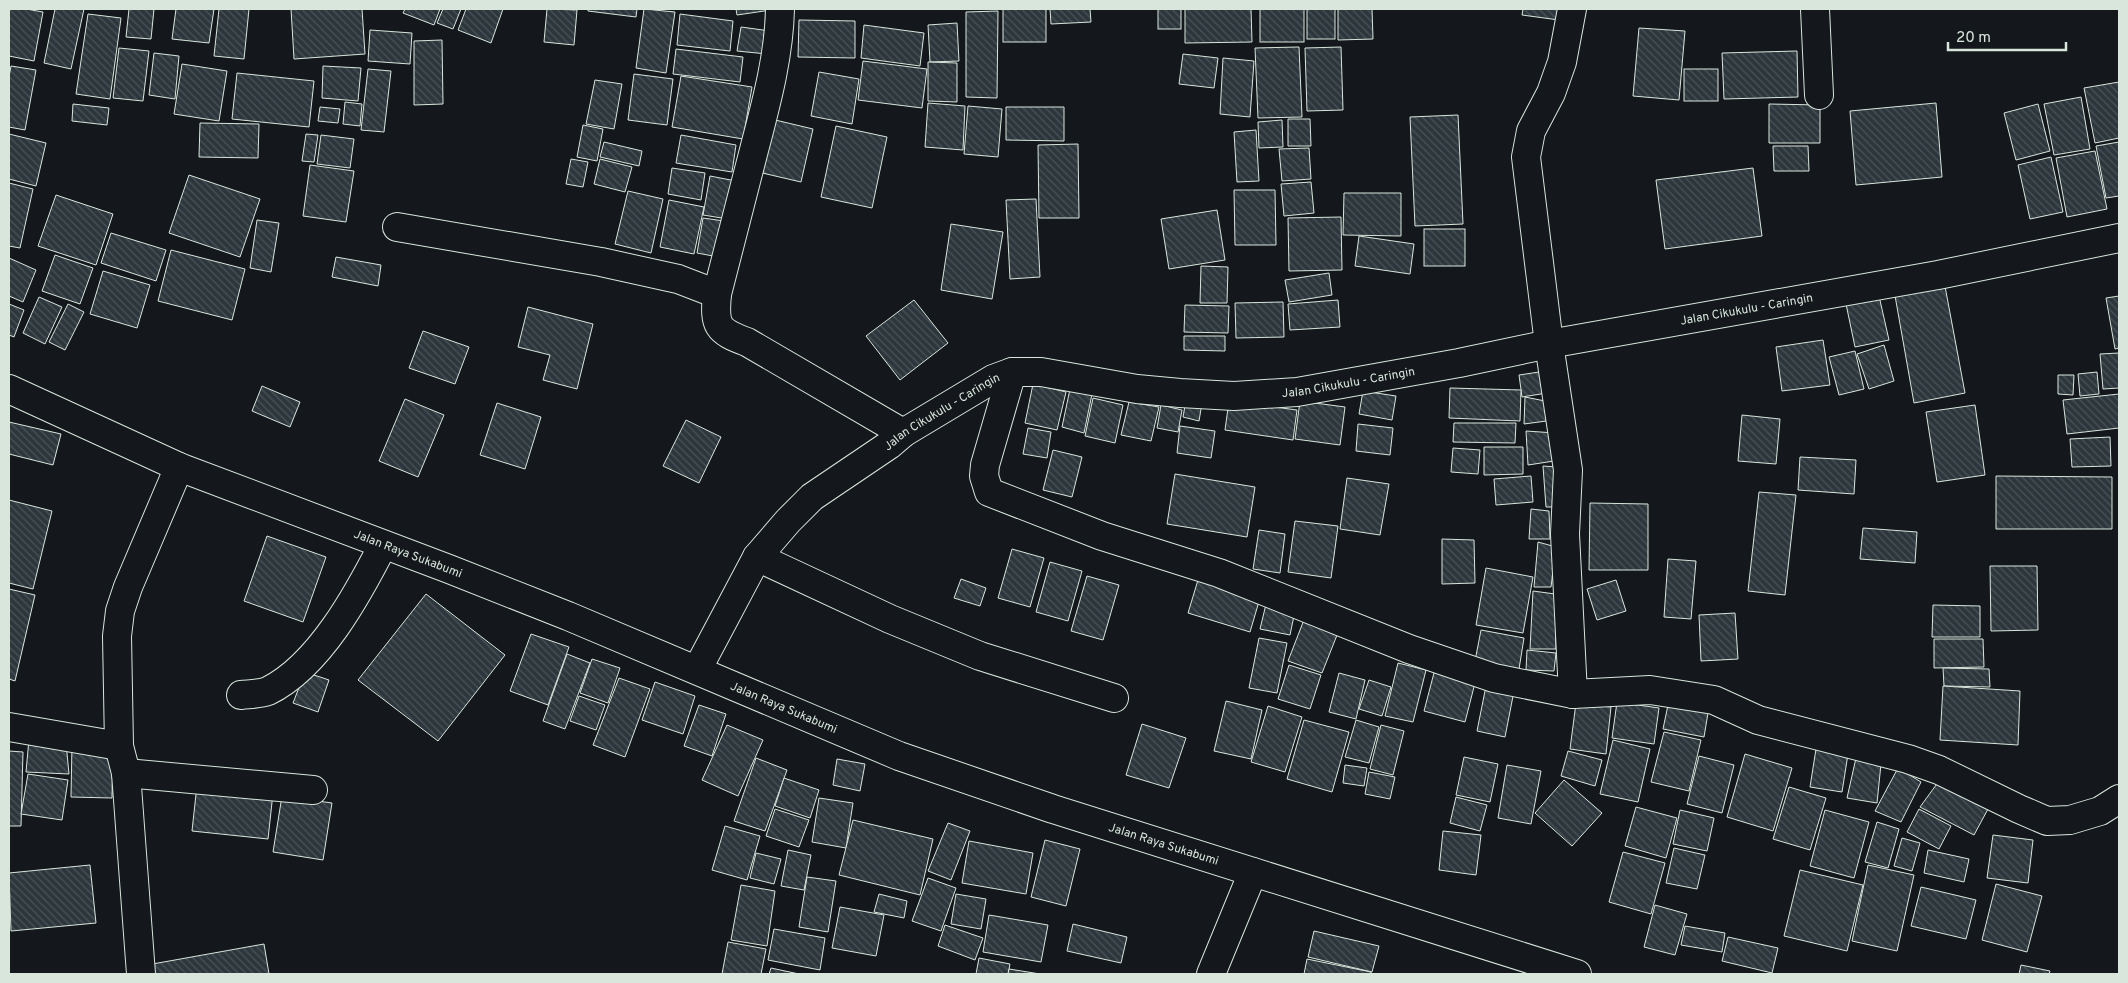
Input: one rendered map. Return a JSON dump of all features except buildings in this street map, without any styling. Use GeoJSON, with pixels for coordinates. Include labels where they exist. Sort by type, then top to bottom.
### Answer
{"type":"FeatureCollection","features":[{"type":"Feature","properties":{"kind":"main road"},"geometry":{"type":"LineString","coordinates":[[780,9],[774,67],[766,105],[717,294],[715,311],[717,326],[727,335],[747,342],[903,433]]}},
{"type":"Feature","properties":{"kind":"main road"},"geometry":{"type":"LineString","coordinates":[[1572,9],[1562,62],[1551,93],[1531,130],[1526,156],[1548,344],[1568,470],[1564,534],[1573,694]]}},
{"type":"Feature","properties":{"kind":"main road"},"geometry":{"type":"LineString","coordinates":[[1815,9],[1820,95]]}},
{"type":"Feature","properties":{"kind":"main road"},"geometry":{"type":"LineString","coordinates":[[397,227],[601,262],[678,279],[717,294]]}},
{"type":"Feature","properties":{"kind":"main road","name":"Jalan Cikukulu - Caringin"},"geometry":{"type":"LineString","coordinates":[[697,670],[757,556],[788,521],[812,498],[889,445],[903,433],[993,379],[1012,372],[1041,372],[1137,389],[1210,395],[1265,395],[1331,386],[1548,344],[1938,275],[2119,238]]}},
{"type":"Feature","properties":{"kind":"main road"},"geometry":{"type":"LineString","coordinates":[[1012,372],[985,465],[984,476],[989,492],[1094,533],[1219,573],[1409,649],[1494,678],[1573,694],[1650,690],[1714,700],[1758,720],[1908,759],[1939,770],[2019,810],[2047,821],[2078,818],[2100,811],[2119,799]]}},
{"type":"Feature","properties":{"kind":"main road","name":"Jalan Raya Sukabumi"},"geometry":{"type":"LineString","coordinates":[[9,389],[180,467],[494,587],[927,766],[1053,809],[1577,974]]}},
{"type":"Feature","properties":{"kind":"main road"},"geometry":{"type":"LineString","coordinates":[[141,974],[126,773],[119,746],[117,636],[120,611],[128,587],[180,467]]}},
{"type":"Feature","properties":{"kind":"main road"},"geometry":{"type":"LineString","coordinates":[[242,695],[266,692],[289,678],[315,652],[358,594],[383,546]]}},
{"type":"Feature","properties":{"kind":"main road"},"geometry":{"type":"LineString","coordinates":[[757,556],[890,619],[980,656],[1114,698]]}},
{"type":"Feature","properties":{"kind":"main road"},"geometry":{"type":"LineString","coordinates":[[9,727],[119,746]]}},
{"type":"Feature","properties":{"kind":"main road"},"geometry":{"type":"LineString","coordinates":[[126,773],[313,790]]}},
{"type":"Feature","properties":{"kind":"main road"},"geometry":{"type":"LineString","coordinates":[[1211,974],[1253,872]]}}]}
